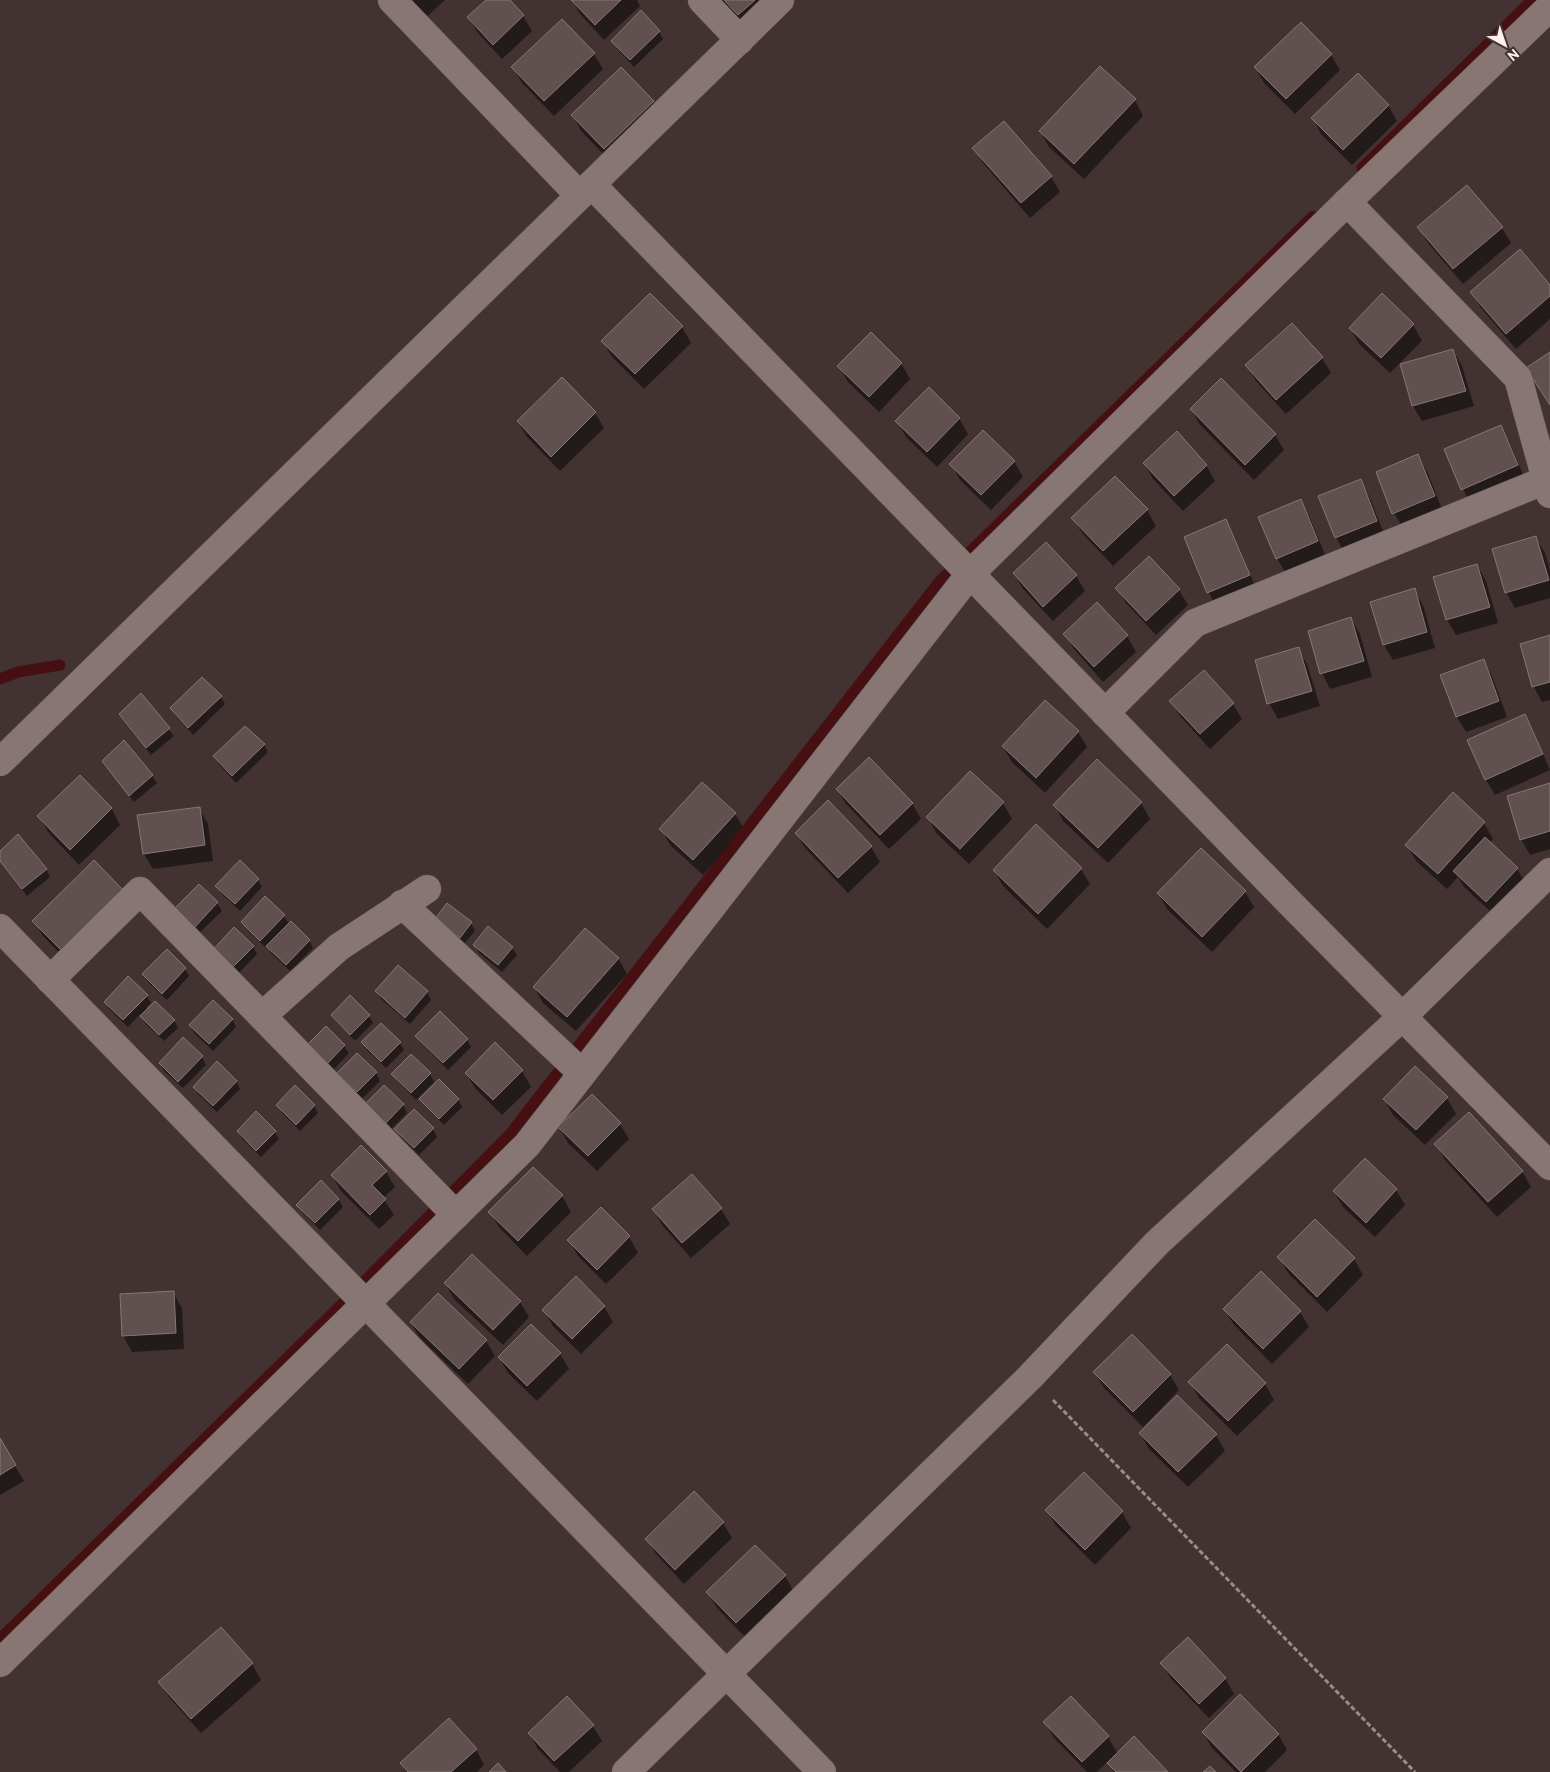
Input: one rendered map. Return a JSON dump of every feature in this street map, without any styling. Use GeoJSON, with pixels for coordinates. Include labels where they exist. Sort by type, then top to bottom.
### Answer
{"type":"FeatureCollection","features":[{"type":"Feature","properties":{"kind":"street"},"geometry":{"type":"LineString","coordinates":[[392,0],[969,572],[1402,1017],[1550,1166]]}},
{"type":"Feature","properties":{"kind":"street"},"geometry":{"type":"LineString","coordinates":[[702,0],[740,40]]}},
{"type":"Feature","properties":{"kind":"street"},"geometry":{"type":"LineString","coordinates":[[0,762],[780,0]]}},
{"type":"Feature","properties":{"kind":"street"},"geometry":{"type":"LineString","coordinates":[[0,1663],[364,1302],[527,1145],[580,1071],[969,572],[1347,202],[1550,7]]}},
{"type":"Feature","properties":{"kind":"street"},"geometry":{"type":"LineString","coordinates":[[1105,712],[1195,623],[1548,487],[1518,378],[1347,202]]}},
{"type":"Feature","properties":{"kind":"street"},"geometry":{"type":"LineString","coordinates":[[626,1772],[1030,1377],[1157,1243],[1402,1017],[1550,872]]}},
{"type":"Feature","properties":{"kind":"street"},"geometry":{"type":"LineString","coordinates":[[262,1016],[340,947],[427,889]]}},
{"type":"Feature","properties":{"kind":"street"},"geometry":{"type":"LineString","coordinates":[[50,980],[140,891],[454,1214]]}},
{"type":"Feature","properties":{"kind":"street"},"geometry":{"type":"LineString","coordinates":[[402,904],[580,1071]]}},
{"type":"Feature","properties":{"kind":"street"},"geometry":{"type":"LineString","coordinates":[[0,928],[822,1772]]}},
{"type":"Feature","properties":{"kind":"path"},"geometry":{"type":"LineString","coordinates":[[1030,1377],[1415,1772]]}},
{"type":"Feature","properties":{"kind":"building"},"geometry":{"type":"Polygon","coordinates":[[[486,0],[510,0],[524,15],[493,45],[467,17],[486,0]]]}},
{"type":"Feature","properties":{"kind":"building"},"geometry":{"type":"Polygon","coordinates":[[[571,0],[621,0],[595,25],[571,0]]]}},
{"type":"Feature","properties":{"kind":"building"},"geometry":{"type":"Polygon","coordinates":[[[724,0],[755,0],[738,15],[724,0]]]}},
{"type":"Feature","properties":{"kind":"building"},"geometry":{"type":"Polygon","coordinates":[[[641,10],[660,31],[630,60],[611,41],[641,10]]]}},
{"type":"Feature","properties":{"kind":"building"},"geometry":{"type":"Polygon","coordinates":[[[562,19],[595,53],[544,101],[511,67],[562,19]]]}},
{"type":"Feature","properties":{"kind":"building"},"geometry":{"type":"Polygon","coordinates":[[[1301,22],[1332,54],[1286,99],[1254,67],[1301,22]]]}},
{"type":"Feature","properties":{"kind":"building"},"geometry":{"type":"Polygon","coordinates":[[[1100,66],[1136,99],[1074,164],[1039,131],[1100,66]]]}},
{"type":"Feature","properties":{"kind":"building"},"geometry":{"type":"Polygon","coordinates":[[[621,67],[654,101],[604,149],[571,115],[621,67]]]}},
{"type":"Feature","properties":{"kind":"building"},"geometry":{"type":"Polygon","coordinates":[[[1358,73],[1389,105],[1343,150],[1311,118],[1358,73]]]}},
{"type":"Feature","properties":{"kind":"building"},"geometry":{"type":"Polygon","coordinates":[[[1004,121],[1052,176],[1021,203],[972,148],[1004,121]]]}},
{"type":"Feature","properties":{"kind":"building"},"geometry":{"type":"Polygon","coordinates":[[[1467,185],[1503,227],[1453,269],[1417,227],[1467,185]]]}},
{"type":"Feature","properties":{"kind":"building"},"geometry":{"type":"Polygon","coordinates":[[[1520,249],[1550,285],[1550,296],[1506,334],[1470,292],[1520,249]]]}},
{"type":"Feature","properties":{"kind":"building"},"geometry":{"type":"Polygon","coordinates":[[[650,293],[683,326],[635,374],[601,341],[650,293]]]}},
{"type":"Feature","properties":{"kind":"building"},"geometry":{"type":"Polygon","coordinates":[[[1382,293],[1414,324],[1381,358],[1349,328],[1382,293]]]}},
{"type":"Feature","properties":{"kind":"building"},"geometry":{"type":"Polygon","coordinates":[[[1292,323],[1323,357],[1276,400],[1245,365],[1292,323]]]}},
{"type":"Feature","properties":{"kind":"building"},"geometry":{"type":"Polygon","coordinates":[[[871,332],[902,363],[869,397],[837,366],[871,332]]]}},
{"type":"Feature","properties":{"kind":"building"},"geometry":{"type":"Polygon","coordinates":[[[1453,349],[1466,391],[1412,406],[1400,364],[1453,349]]]}},
{"type":"Feature","properties":{"kind":"building"},"geometry":{"type":"Polygon","coordinates":[[[1550,352],[1550,405],[1526,368],[1550,352]]]}},
{"type":"Feature","properties":{"kind":"building"},"geometry":{"type":"Polygon","coordinates":[[[562,377],[596,412],[551,457],[517,421],[562,377]]]}},
{"type":"Feature","properties":{"kind":"building"},"geometry":{"type":"Polygon","coordinates":[[[1221,378],[1276,434],[1245,465],[1190,409],[1221,378]]]}},
{"type":"Feature","properties":{"kind":"building"},"geometry":{"type":"Polygon","coordinates":[[[929,387],[960,418],[927,452],[895,421],[929,387]]]}},
{"type":"Feature","properties":{"kind":"building"},"geometry":{"type":"Polygon","coordinates":[[[1501,425],[1518,465],[1461,490],[1444,449],[1501,425]]]}},
{"type":"Feature","properties":{"kind":"building"},"geometry":{"type":"Polygon","coordinates":[[[983,430],[1015,461],[981,495],[949,464],[983,430]]]}},
{"type":"Feature","properties":{"kind":"building"},"geometry":{"type":"Polygon","coordinates":[[[1177,431],[1207,465],[1174,496],[1143,463],[1177,431]]]}},
{"type":"Feature","properties":{"kind":"building"},"geometry":{"type":"Polygon","coordinates":[[[1418,454],[1435,496],[1392,514],[1376,472],[1418,454]]]}},
{"type":"Feature","properties":{"kind":"building"},"geometry":{"type":"Polygon","coordinates":[[[1115,476],[1148,509],[1103,551],[1071,518],[1115,476]]]}},
{"type":"Feature","properties":{"kind":"building"},"geometry":{"type":"Polygon","coordinates":[[[1361,479],[1377,521],[1335,538],[1318,496],[1361,479]]]}},
{"type":"Feature","properties":{"kind":"building"},"geometry":{"type":"Polygon","coordinates":[[[1301,499],[1318,541],[1276,559],[1258,517],[1301,499]]]}},
{"type":"Feature","properties":{"kind":"building"},"geometry":{"type":"Polygon","coordinates":[[[1226,519],[1250,575],[1207,593],[1184,537],[1226,519]]]}},
{"type":"Feature","properties":{"kind":"building"},"geometry":{"type":"Polygon","coordinates":[[[1536,536],[1549,580],[1505,593],[1492,549],[1536,536]]]}},
{"type":"Feature","properties":{"kind":"building"},"geometry":{"type":"Polygon","coordinates":[[[1046,542],[1077,575],[1043,607],[1013,573],[1046,542]]]}},
{"type":"Feature","properties":{"kind":"building"},"geometry":{"type":"Polygon","coordinates":[[[1149,556],[1180,589],[1146,621],[1115,588],[1149,556]]]}},
{"type":"Feature","properties":{"kind":"building"},"geometry":{"type":"Polygon","coordinates":[[[1477,564],[1490,607],[1446,620],[1433,577],[1477,564]]]}},
{"type":"Feature","properties":{"kind":"building"},"geometry":{"type":"Polygon","coordinates":[[[1415,588],[1427,632],[1383,645],[1370,602],[1415,588]]]}},
{"type":"Feature","properties":{"kind":"building"},"geometry":{"type":"Polygon","coordinates":[[[1097,602],[1128,635],[1094,667],[1063,634],[1097,602]]]}},
{"type":"Feature","properties":{"kind":"building"},"geometry":{"type":"Polygon","coordinates":[[[1351,617],[1364,661],[1320,674],[1308,631],[1351,617]]]}},
{"type":"Feature","properties":{"kind":"building"},"geometry":{"type":"Polygon","coordinates":[[[1550,635],[1550,682],[1532,687],[1520,644],[1550,635]]]}},
{"type":"Feature","properties":{"kind":"building"},"geometry":{"type":"Polygon","coordinates":[[[1299,647],[1312,691],[1267,704],[1255,660],[1299,647]]]}},
{"type":"Feature","properties":{"kind":"building"},"geometry":{"type":"Polygon","coordinates":[[[1484,659],[1499,701],[1456,717],[1440,675],[1484,659]]]}},
{"type":"Feature","properties":{"kind":"building"},"geometry":{"type":"Polygon","coordinates":[[[1204,670],[1234,703],[1200,734],[1169,701],[1204,670]]]}},
{"type":"Feature","properties":{"kind":"building"},"geometry":{"type":"Polygon","coordinates":[[[202,677],[222,696],[188,728],[170,708],[202,677]]]}},
{"type":"Feature","properties":{"kind":"building"},"geometry":{"type":"Polygon","coordinates":[[[141,693],[170,728],[146,748],[119,714],[141,693]]]}},
{"type":"Feature","properties":{"kind":"building"},"geometry":{"type":"Polygon","coordinates":[[[1045,700],[1079,731],[1036,778],[1002,746],[1045,700]]]}},
{"type":"Feature","properties":{"kind":"building"},"geometry":{"type":"Polygon","coordinates":[[[1525,714],[1543,754],[1485,780],[1467,740],[1525,714]]]}},
{"type":"Feature","properties":{"kind":"building"},"geometry":{"type":"Polygon","coordinates":[[[245,726],[265,744],[232,776],[213,756],[245,726]]]}},
{"type":"Feature","properties":{"kind":"building"},"geometry":{"type":"Polygon","coordinates":[[[124,740],[153,775],[129,796],[102,761],[124,740]]]}},
{"type":"Feature","properties":{"kind":"building"},"geometry":{"type":"Polygon","coordinates":[[[869,757],[913,803],[880,835],[836,789],[869,757]]]}},
{"type":"Feature","properties":{"kind":"building"},"geometry":{"type":"Polygon","coordinates":[[[1097,759],[1142,802],[1098,848],[1053,805],[1097,759]]]}},
{"type":"Feature","properties":{"kind":"building"},"geometry":{"type":"Polygon","coordinates":[[[970,771],[1004,802],[960,849],[926,817],[970,771]]]}},
{"type":"Feature","properties":{"kind":"building"},"geometry":{"type":"Polygon","coordinates":[[[80,775],[112,808],[70,850],[37,816],[80,775]]]}},
{"type":"Feature","properties":{"kind":"building"},"geometry":{"type":"Polygon","coordinates":[[[702,782],[736,813],[693,860],[659,829],[702,782]]]}},
{"type":"Feature","properties":{"kind":"building"},"geometry":{"type":"Polygon","coordinates":[[[1550,783],[1550,831],[1520,840],[1507,796],[1550,783]]]}},
{"type":"Feature","properties":{"kind":"building"},"geometry":{"type":"Polygon","coordinates":[[[1453,792],[1485,822],[1438,874],[1405,845],[1453,792]]]}},
{"type":"Feature","properties":{"kind":"building"},"geometry":{"type":"Polygon","coordinates":[[[828,800],[872,846],[838,878],[795,833],[828,800]]]}},
{"type":"Feature","properties":{"kind":"building"},"geometry":{"type":"Polygon","coordinates":[[[200,807],[205,845],[143,854],[137,815],[200,807]]]}},
{"type":"Feature","properties":{"kind":"building"},"geometry":{"type":"Polygon","coordinates":[[[1036,824],[1082,868],[1038,914],[993,870],[1036,824]]]}},
{"type":"Feature","properties":{"kind":"building"},"geometry":{"type":"Polygon","coordinates":[[[18,834],[47,869],[22,889],[0,861],[0,851],[18,834]]]}},
{"type":"Feature","properties":{"kind":"building"},"geometry":{"type":"Polygon","coordinates":[[[1485,837],[1518,868],[1486,902],[1453,871],[1485,837]]]}},
{"type":"Feature","properties":{"kind":"building"},"geometry":{"type":"Polygon","coordinates":[[[1201,848],[1246,891],[1202,937],[1157,893],[1201,848]]]}},
{"type":"Feature","properties":{"kind":"building"},"geometry":{"type":"Polygon","coordinates":[[[94,860],[123,890],[61,950],[32,921],[94,860]]]}},
{"type":"Feature","properties":{"kind":"building"},"geometry":{"type":"Polygon","coordinates":[[[240,860],[259,879],[235,904],[215,886],[240,860]]]}},
{"type":"Feature","properties":{"kind":"building"},"geometry":{"type":"Polygon","coordinates":[[[199,884],[218,902],[194,928],[174,909],[199,884]]]}},
{"type":"Feature","properties":{"kind":"building"},"geometry":{"type":"Polygon","coordinates":[[[265,896],[285,915],[260,941],[241,922],[265,896]]]}},
{"type":"Feature","properties":{"kind":"building"},"geometry":{"type":"Polygon","coordinates":[[[447,903],[472,922],[460,938],[435,919],[447,903]]]}},
{"type":"Feature","properties":{"kind":"building"},"geometry":{"type":"Polygon","coordinates":[[[291,921],[310,940],[286,965],[266,946],[291,921]]]}},
{"type":"Feature","properties":{"kind":"building"},"geometry":{"type":"Polygon","coordinates":[[[488,926],[513,947],[498,965],[473,945],[488,926]]]}},
{"type":"Feature","properties":{"kind":"building"},"geometry":{"type":"Polygon","coordinates":[[[234,927],[254,946],[229,971],[210,953],[234,927]]]}},
{"type":"Feature","properties":{"kind":"building"},"geometry":{"type":"Polygon","coordinates":[[[585,928],[619,958],[567,1017],[533,987],[585,928]]]}},
{"type":"Feature","properties":{"kind":"building"},"geometry":{"type":"Polygon","coordinates":[[[167,949],[186,968],[162,994],[142,974],[167,949]]]}},
{"type":"Feature","properties":{"kind":"building"},"geometry":{"type":"Polygon","coordinates":[[[398,965],[428,991],[405,1018],[375,991],[398,965]]]}},
{"type":"Feature","properties":{"kind":"building"},"geometry":{"type":"Polygon","coordinates":[[[128,976],[148,995],[123,1020],[104,1002],[128,976]]]}},
{"type":"Feature","properties":{"kind":"building"},"geometry":{"type":"Polygon","coordinates":[[[350,995],[370,1015],[350,1035],[331,1015],[350,995]]]}},
{"type":"Feature","properties":{"kind":"building"},"geometry":{"type":"Polygon","coordinates":[[[213,1000],[233,1019],[209,1044],[189,1025],[213,1000]]]}},
{"type":"Feature","properties":{"kind":"building"},"geometry":{"type":"Polygon","coordinates":[[[155,1001],[175,1020],[159,1035],[140,1016],[155,1001]]]}},
{"type":"Feature","properties":{"kind":"building"},"geometry":{"type":"Polygon","coordinates":[[[440,1011],[468,1039],[443,1063],[415,1036],[440,1011]]]}},
{"type":"Feature","properties":{"kind":"building"},"geometry":{"type":"Polygon","coordinates":[[[381,1023],[401,1042],[381,1062],[361,1042],[381,1023]]]}},
{"type":"Feature","properties":{"kind":"building"},"geometry":{"type":"Polygon","coordinates":[[[326,1026],[345,1045],[326,1065],[306,1046],[326,1026]]]}},
{"type":"Feature","properties":{"kind":"building"},"geometry":{"type":"Polygon","coordinates":[[[183,1037],[203,1056],[178,1082],[159,1063],[183,1037]]]}},
{"type":"Feature","properties":{"kind":"building"},"geometry":{"type":"Polygon","coordinates":[[[495,1042],[523,1070],[493,1100],[465,1073],[495,1042]]]}},
{"type":"Feature","properties":{"kind":"building"},"geometry":{"type":"Polygon","coordinates":[[[357,1053],[377,1072],[357,1092],[337,1073],[357,1053]]]}},
{"type":"Feature","properties":{"kind":"building"},"geometry":{"type":"Polygon","coordinates":[[[411,1054],[431,1073],[411,1093],[391,1074],[411,1054]]]}},
{"type":"Feature","properties":{"kind":"building"},"geometry":{"type":"Polygon","coordinates":[[[217,1061],[237,1081],[213,1106],[193,1087],[217,1061]]]}},
{"type":"Feature","properties":{"kind":"building"},"geometry":{"type":"Polygon","coordinates":[[[1415,1066],[1448,1097],[1416,1130],[1383,1099],[1415,1066]]]}},
{"type":"Feature","properties":{"kind":"building"},"geometry":{"type":"Polygon","coordinates":[[[439,1079],[459,1099],[439,1119],[419,1099],[439,1079]]]}},
{"type":"Feature","properties":{"kind":"building"},"geometry":{"type":"Polygon","coordinates":[[[295,1085],[315,1105],[296,1125],[276,1105],[295,1085]]]}},
{"type":"Feature","properties":{"kind":"building"},"geometry":{"type":"Polygon","coordinates":[[[384,1085],[404,1104],[385,1124],[365,1104],[384,1085]]]}},
{"type":"Feature","properties":{"kind":"building"},"geometry":{"type":"Polygon","coordinates":[[[592,1094],[621,1123],[588,1156],[558,1127],[592,1094]]]}},
{"type":"Feature","properties":{"kind":"building"},"geometry":{"type":"Polygon","coordinates":[[[414,1109],[434,1128],[414,1148],[394,1129],[414,1109]]]}},
{"type":"Feature","properties":{"kind":"building"},"geometry":{"type":"Polygon","coordinates":[[[256,1111],[276,1131],[256,1151],[237,1131],[256,1111]]]}},
{"type":"Feature","properties":{"kind":"building"},"geometry":{"type":"Polygon","coordinates":[[[1469,1112],[1523,1171],[1488,1202],[1434,1144],[1469,1112]]]}},
{"type":"Feature","properties":{"kind":"building"},"geometry":{"type":"Polygon","coordinates":[[[361,1145],[387,1171],[372,1185],[386,1199],[370,1215],[331,1175],[361,1145]]]}},
{"type":"Feature","properties":{"kind":"building"},"geometry":{"type":"Polygon","coordinates":[[[1365,1158],[1397,1189],[1366,1223],[1333,1191],[1365,1158]]]}},
{"type":"Feature","properties":{"kind":"building"},"geometry":{"type":"Polygon","coordinates":[[[533,1167],[563,1195],[518,1241],[488,1212],[533,1167]]]}},
{"type":"Feature","properties":{"kind":"building"},"geometry":{"type":"Polygon","coordinates":[[[692,1174],[722,1208],[682,1243],[652,1209],[692,1174]]]}},
{"type":"Feature","properties":{"kind":"building"},"geometry":{"type":"Polygon","coordinates":[[[321,1180],[339,1199],[315,1223],[296,1205],[321,1180]]]}},
{"type":"Feature","properties":{"kind":"building"},"geometry":{"type":"Polygon","coordinates":[[[601,1207],[630,1236],[597,1270],[567,1240],[601,1207]]]}},
{"type":"Feature","properties":{"kind":"building"},"geometry":{"type":"Polygon","coordinates":[[[1315,1219],[1355,1258],[1317,1297],[1277,1257],[1315,1219]]]}},
{"type":"Feature","properties":{"kind":"building"},"geometry":{"type":"Polygon","coordinates":[[[472,1254],[521,1301],[493,1330],[444,1283],[472,1254]]]}},
{"type":"Feature","properties":{"kind":"building"},"geometry":{"type":"Polygon","coordinates":[[[1261,1271],[1301,1311],[1263,1349],[1223,1309],[1261,1271]]]}},
{"type":"Feature","properties":{"kind":"building"},"geometry":{"type":"Polygon","coordinates":[[[576,1276],[605,1306],[572,1339],[542,1310],[576,1276]]]}},
{"type":"Feature","properties":{"kind":"building"},"geometry":{"type":"Polygon","coordinates":[[[174,1291],[176,1333],[122,1336],[120,1294],[174,1291]]]}},
{"type":"Feature","properties":{"kind":"building"},"geometry":{"type":"Polygon","coordinates":[[[438,1293],[487,1340],[459,1369],[410,1322],[438,1293]]]}},
{"type":"Feature","properties":{"kind":"building"},"geometry":{"type":"Polygon","coordinates":[[[531,1324],[561,1353],[527,1386],[498,1357],[531,1324]]]}},
{"type":"Feature","properties":{"kind":"building"},"geometry":{"type":"Polygon","coordinates":[[[1132,1334],[1171,1374],[1133,1412],[1093,1372],[1132,1334]]]}},
{"type":"Feature","properties":{"kind":"building"},"geometry":{"type":"Polygon","coordinates":[[[1227,1344],[1266,1383],[1228,1421],[1188,1382],[1227,1344]]]}},
{"type":"Feature","properties":{"kind":"building"},"geometry":{"type":"Polygon","coordinates":[[[1177,1395],[1217,1434],[1178,1472],[1139,1433],[1177,1395]]]}},
{"type":"Feature","properties":{"kind":"building"},"geometry":{"type":"Polygon","coordinates":[[[0,1438],[16,1465],[0,1475],[0,1438]]]}},
{"type":"Feature","properties":{"kind":"building"},"geometry":{"type":"Polygon","coordinates":[[[1084,1472],[1123,1511],[1085,1550],[1045,1510],[1084,1472]]]}},
{"type":"Feature","properties":{"kind":"building"},"geometry":{"type":"Polygon","coordinates":[[[694,1491],[724,1522],[675,1570],[645,1539],[694,1491]]]}},
{"type":"Feature","properties":{"kind":"building"},"geometry":{"type":"Polygon","coordinates":[[[755,1545],[786,1575],[736,1623],[706,1592],[755,1545]]]}},
{"type":"Feature","properties":{"kind":"building"},"geometry":{"type":"Polygon","coordinates":[[[221,1627],[253,1663],[191,1719],[158,1682],[221,1627]]]}},
{"type":"Feature","properties":{"kind":"building"},"geometry":{"type":"Polygon","coordinates":[[[1188,1637],[1226,1678],[1199,1704],[1160,1663],[1188,1637]]]}},
{"type":"Feature","properties":{"kind":"building"},"geometry":{"type":"Polygon","coordinates":[[[1240,1694],[1279,1734],[1241,1772],[1202,1732],[1240,1694]]]}},
{"type":"Feature","properties":{"kind":"building"},"geometry":{"type":"Polygon","coordinates":[[[567,1696],[594,1725],[554,1761],[528,1733],[567,1696]]]}},
{"type":"Feature","properties":{"kind":"building"},"geometry":{"type":"Polygon","coordinates":[[[1071,1696],[1109,1736],[1082,1762],[1043,1722],[1071,1696]]]}},
{"type":"Feature","properties":{"kind":"building"},"geometry":{"type":"Polygon","coordinates":[[[449,1718],[477,1749],[451,1772],[408,1772],[400,1763],[449,1718]]]}},
{"type":"Feature","properties":{"kind":"building"},"geometry":{"type":"Polygon","coordinates":[[[1134,1736],[1168,1772],[1116,1772],[1107,1763],[1134,1736]]]}},
{"type":"Feature","properties":{"kind":"building"},"geometry":{"type":"Polygon","coordinates":[[[498,1763],[506,1772],[489,1772],[498,1763]]]}},
{"type":"Feature","properties":{"kind":"building"},"geometry":{"type":"Polygon","coordinates":[[[1210,1766],[1216,1772],[1203,1772],[1210,1766]]]}},
{"type":"Feature","properties":{"kind":"waterway"},"geometry":{"type":"LineString","coordinates":[[1362,168],[1532,0]]}},
{"type":"Feature","properties":{"kind":"waterway"},"geometry":{"type":"LineString","coordinates":[[0,1639],[340,1306],[510,1134],[939,582],[1313,216]]}},
{"type":"Feature","properties":{"kind":"waterway"},"geometry":{"type":"LineString","coordinates":[[0,679],[18,672],[60,665]]}}]}
